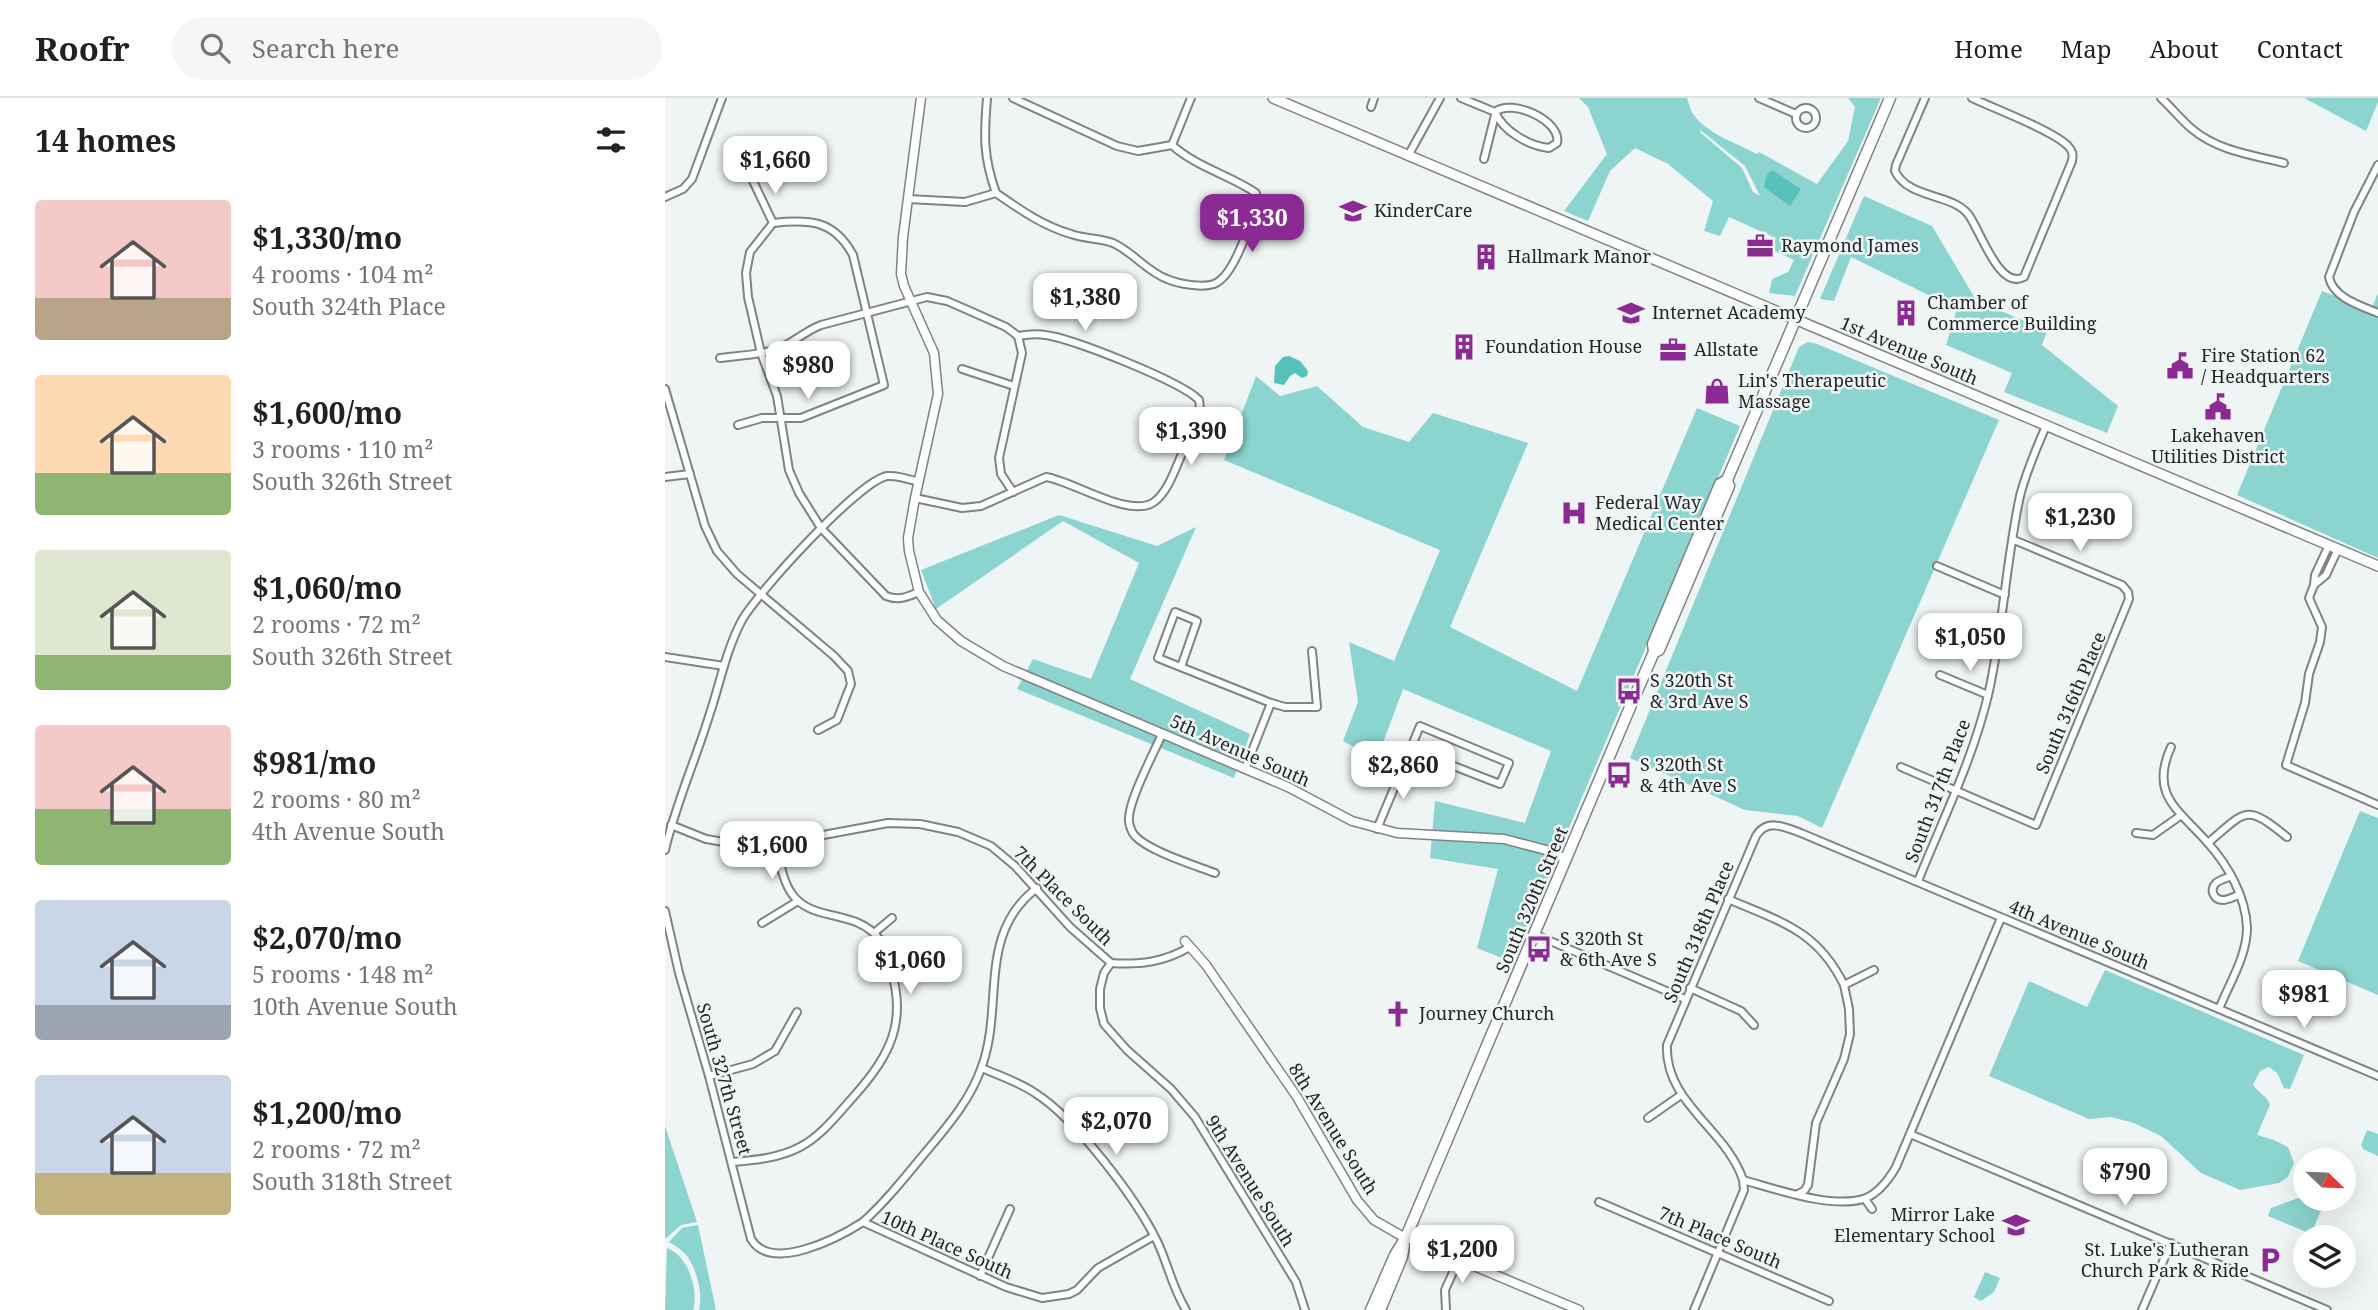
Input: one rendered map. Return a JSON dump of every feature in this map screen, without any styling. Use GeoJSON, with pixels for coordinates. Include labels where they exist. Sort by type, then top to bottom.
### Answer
{"type":"FeatureCollection","features":[{"type":"Feature","properties":{"kind":"main road","name":"1st Avenue South"},"geometry":{"type":"LineString","coordinates":[[1273,98],[2378,566]]}},
{"type":"Feature","properties":{"kind":"main road","name":"South 320th Street"},"geometry":{"type":"LineString","coordinates":[[1371,1310],[1395,1255],[1406,1237],[1654,652],[1653,644],[1720,484],[1727,480],[1890,98]]}},
{"type":"Feature","properties":{"kind":"main road","name":"South 320th Street"},"geometry":{"type":"LineString","coordinates":[[1380,1310],[1402,1257],[1406,1237]]}},
{"type":"Feature","properties":{"kind":"street"},"geometry":{"type":"LineString","coordinates":[[665,197],[683,190],[692,179],[722,98]]}},
{"type":"Feature","properties":{"kind":"street","name":"5th Avenue South"},"geometry":{"type":"LineString","coordinates":[[921,98],[901,264],[902,281],[934,353],[938,377],[936,409],[908,538],[912,568],[925,606],[948,631],[979,653],[1024,676],[1288,787],[1352,821],[1397,833],[1504,839],[1546,850],[1566,859]]}},
{"type":"Feature","properties":{"kind":"street"},"geometry":{"type":"LineString","coordinates":[[987,98],[983,137],[987,167],[996,193],[1031,217],[1047,224],[1071,234],[1117,245],[1168,280],[1209,285],[1221,280],[1235,260],[1256,193],[1235,179],[1184,156],[1172,145]]}},
{"type":"Feature","properties":{"kind":"street"},"geometry":{"type":"LineString","coordinates":[[1013,98],[1117,146],[1138,151],[1172,145]]}},
{"type":"Feature","properties":{"kind":"street"},"geometry":{"type":"LineString","coordinates":[[1172,145],[1191,98]]}},
{"type":"Feature","properties":{"kind":"street"},"geometry":{"type":"LineString","coordinates":[[1371,107],[1374,98]]}},
{"type":"Feature","properties":{"kind":"street"},"geometry":{"type":"LineString","coordinates":[[1408,156],[1440,98]]}},
{"type":"Feature","properties":{"kind":"street"},"geometry":{"type":"LineString","coordinates":[[1461,98],[1495,114],[1509,130],[1531,143],[1549,148],[1556,143],[1558,137],[1555,130],[1530,108],[1509,104],[1499,107],[1495,114],[1484,159]]}},
{"type":"Feature","properties":{"kind":"street"},"geometry":{"type":"LineString","coordinates":[[1759,98],[1796,114]]}},
{"type":"Feature","properties":{"kind":"street"},"geometry":{"type":"LineString","coordinates":[[1925,98],[1896,165],[1898,177],[1911,187],[1965,211],[2006,275],[2018,279],[2026,272],[2070,168],[2073,154],[2065,143],[1972,98]]}},
{"type":"Feature","properties":{"kind":"street"},"geometry":{"type":"LineString","coordinates":[[2161,98],[2192,129],[2210,141],[2228,149],[2284,163]]}},
{"type":"Feature","properties":{"kind":"street"},"geometry":{"type":"LineString","coordinates":[[2378,164],[2354,212],[2329,277],[2332,288],[2378,313]]}},
{"type":"Feature","properties":{"kind":"street"},"geometry":{"type":"LineString","coordinates":[[753,181],[773,223]]}},
{"type":"Feature","properties":{"kind":"street"},"geometry":{"type":"LineString","coordinates":[[908,199],[965,202],[996,193]]}},
{"type":"Feature","properties":{"kind":"street"},"geometry":{"type":"LineString","coordinates":[[738,425],[762,418],[781,418],[801,418],[884,386],[853,255],[846,242],[820,223],[773,223],[750,252],[746,273],[748,297],[761,353],[778,396],[781,418],[789,470],[799,493],[821,528],[886,596],[904,599],[919,592]]}},
{"type":"Feature","properties":{"kind":"street"},"geometry":{"type":"LineString","coordinates":[[720,358],[761,353],[784,346],[807,330],[821,325],[927,297],[947,301],[999,323],[1018,336],[1038,334],[1065,340],[1176,384],[1199,400],[1199,413],[1177,467],[1160,497],[1141,507],[1109,500],[1049,477],[1042,477],[991,503],[972,508],[915,498]]}},
{"type":"Feature","properties":{"kind":"street"},"geometry":{"type":"LineString","coordinates":[[1013,492],[1001,474],[999,458],[1022,353],[1018,336]]}},
{"type":"Feature","properties":{"kind":"street"},"geometry":{"type":"LineString","coordinates":[[962,369],[1014,386]]}},
{"type":"Feature","properties":{"kind":"street"},"geometry":{"type":"LineString","coordinates":[[665,389],[705,526],[717,551],[731,568],[834,656],[850,675],[850,688],[837,720],[818,730]]}},
{"type":"Feature","properties":{"kind":"street","name":"South 317th Place"},"geometry":{"type":"LineString","coordinates":[[1917,881],[1974,744],[1988,695],[1999,641],[2020,496],[2046,426]]}},
{"type":"Feature","properties":{"kind":"street"},"geometry":{"type":"LineString","coordinates":[[665,477],[689,474]]}},
{"type":"Feature","properties":{"kind":"street"},"geometry":{"type":"LineString","coordinates":[[665,850],[724,666],[740,624],[760,593],[821,528],[879,479],[895,476],[919,482]]}},
{"type":"Feature","properties":{"kind":"street","name":"South 316th Place"},"geometry":{"type":"LineString","coordinates":[[1955,791],[2035,825],[2129,599],[2128,592],[2122,585],[2014,540]]}},
{"type":"Feature","properties":{"kind":"street"},"geometry":{"type":"LineString","coordinates":[[2334,547],[2326,575],[2315,585],[2309,598],[2322,627],[2320,642],[2286,765],[2378,805]]}},
{"type":"Feature","properties":{"kind":"street"},"geometry":{"type":"LineString","coordinates":[[1937,566],[2005,595]]}},
{"type":"Feature","properties":{"kind":"street"},"geometry":{"type":"LineString","coordinates":[[1181,667],[1197,621],[1175,612],[1158,658],[1271,703],[1285,707],[1317,707],[1312,651]]}},
{"type":"Feature","properties":{"kind":"street"},"geometry":{"type":"LineString","coordinates":[[665,657],[724,666]]}},
{"type":"Feature","properties":{"kind":"street"},"geometry":{"type":"LineString","coordinates":[[1940,675],[1988,695]]}},
{"type":"Feature","properties":{"kind":"street"},"geometry":{"type":"LineString","coordinates":[[1245,769],[1271,703]]}},
{"type":"Feature","properties":{"kind":"street"},"geometry":{"type":"LineString","coordinates":[[1377,829],[1405,761],[1420,726],[1509,763],[1500,784],[1436,758],[1405,761]]}},
{"type":"Feature","properties":{"kind":"street"},"geometry":{"type":"LineString","coordinates":[[1161,734],[1132,803],[1128,820],[1131,829],[1136,837],[1166,853],[1215,873]]}},
{"type":"Feature","properties":{"kind":"street"},"geometry":{"type":"LineString","coordinates":[[2171,747],[2165,763],[2164,786],[2169,802],[2208,843],[2231,876],[2246,919],[2246,936],[2240,960],[2219,1009]]}},
{"type":"Feature","properties":{"kind":"street"},"geometry":{"type":"LineString","coordinates":[[1901,767],[1955,791]]}},
{"type":"Feature","properties":{"kind":"street"},"geometry":{"type":"LineString","coordinates":[[2208,843],[2236,819],[2248,814],[2264,818],[2287,837]]}},
{"type":"Feature","properties":{"kind":"street"},"geometry":{"type":"LineString","coordinates":[[2136,834],[2153,835],[2180,816]]}},
{"type":"Feature","properties":{"kind":"street","name":"7th Place South"},"geometry":{"type":"LineString","coordinates":[[671,825],[722,843],[775,844],[888,822],[938,827],[991,846],[1037,888],[1070,927],[1111,963],[1162,961],[1187,944]]}},
{"type":"Feature","properties":{"kind":"street","name":"4th Avenue South"},"geometry":{"type":"LineString","coordinates":[[1767,825],[1791,829],[2378,1076]]}},
{"type":"Feature","properties":{"kind":"street","name":"South 318th Place"},"geometry":{"type":"LineString","coordinates":[[1681,1095],[1666,1056],[1669,1037],[1757,833],[1767,825]]}},
{"type":"Feature","properties":{"kind":"street"},"geometry":{"type":"LineString","coordinates":[[732,1162],[764,1159],[808,1143],[826,1128],[878,1068],[894,1033],[897,998],[886,952],[874,933],[853,919],[821,912],[798,901],[789,888],[775,844]]}},
{"type":"Feature","properties":{"kind":"street"},"geometry":{"type":"LineString","coordinates":[[2231,876],[2214,885],[2213,894],[2223,900],[2239,895]]}},
{"type":"Feature","properties":{"kind":"street"},"geometry":{"type":"LineString","coordinates":[[863,1222],[889,1196],[958,1113],[982,1068],[991,1023],[995,964],[1004,931],[1014,909],[1037,888]]}},
{"type":"Feature","properties":{"kind":"street"},"geometry":{"type":"LineString","coordinates":[[1728,899],[1783,922],[1804,934],[1828,957],[1844,985],[1851,1023],[1847,1047],[1816,1123],[1808,1185],[1798,1194]]}},
{"type":"Feature","properties":{"kind":"street"},"geometry":{"type":"LineString","coordinates":[[762,923],[798,901]]}},
{"type":"Feature","properties":{"kind":"street","name":"South 327th Street"},"geometry":{"type":"LineString","coordinates":[[665,911],[679,973],[751,1239],[762,1251]]}},
{"type":"Feature","properties":{"kind":"street"},"geometry":{"type":"LineString","coordinates":[[874,933],[892,918]]}},
{"type":"Feature","properties":{"kind":"street"},"geometry":{"type":"LineString","coordinates":[[1743,1180],[1798,1194],[1841,1201],[1865,1199],[1890,1178],[2001,918]]}},
{"type":"Feature","properties":{"kind":"street"},"geometry":{"type":"LineString","coordinates":[[1534,934],[1685,999]]}},
{"type":"Feature","properties":{"kind":"street","name":"8th Avenue South"},"geometry":{"type":"LineString","coordinates":[[1187,944],[1206,965],[1297,1097],[1362,1207],[1380,1224],[1579,1310]]}},
{"type":"Feature","properties":{"kind":"street","name":"9th Avenue South"},"geometry":{"type":"LineString","coordinates":[[1111,963],[1104,973],[1100,989],[1100,1008],[1104,1024],[1127,1051],[1171,1088],[1195,1117],[1296,1282],[1305,1310]]}},
{"type":"Feature","properties":{"kind":"street"},"geometry":{"type":"LineString","coordinates":[[1844,985],[1874,971]]}},
{"type":"Feature","properties":{"kind":"street"},"geometry":{"type":"LineString","coordinates":[[1690,988],[1741,1011],[1754,1025]]}},
{"type":"Feature","properties":{"kind":"street"},"geometry":{"type":"LineString","coordinates":[[709,1076],[753,1064],[775,1051],[797,1012]]}},
{"type":"Feature","properties":{"kind":"street"},"geometry":{"type":"LineString","coordinates":[[982,1068],[1025,1087],[1056,1111],[1086,1142],[1125,1189],[1154,1236],[1173,1286],[1186,1310]]}},
{"type":"Feature","properties":{"kind":"street"},"geometry":{"type":"LineString","coordinates":[[1648,1118],[1681,1095],[1734,1159],[1743,1180],[1744,1189],[1694,1310]]}},
{"type":"Feature","properties":{"kind":"street"},"geometry":{"type":"LineString","coordinates":[[1910,1134],[2327,1310]]}},
{"type":"Feature","properties":{"kind":"street"},"geometry":{"type":"LineString","coordinates":[[1865,1199],[1872,1209]]}},
{"type":"Feature","properties":{"kind":"street","name":"7th Place South"},"geometry":{"type":"LineString","coordinates":[[1599,1202],[1829,1301]]}},
{"type":"Feature","properties":{"kind":"street"},"geometry":{"type":"LineString","coordinates":[[980,1276],[1010,1209]]}},
{"type":"Feature","properties":{"kind":"street","name":"10th Place South"},"geometry":{"type":"LineString","coordinates":[[762,1251],[785,1254],[838,1237],[863,1222],[980,1276],[1042,1298],[1062,1297],[1077,1290],[1098,1268],[1154,1236]]}},
{"type":"Feature","properties":{"kind":"street"},"geometry":{"type":"LineString","coordinates":[[2142,1310],[2171,1243]]}},
{"type":"Feature","properties":{"kind":"street"},"geometry":{"type":"LineString","coordinates":[[1446,1310],[1445,1290],[1459,1259]]}},
{"type":"Feature","properties":{"kind":"shaded area"},"geometry":{"type":"Polygon","coordinates":[[[1579,98],[1687,98],[1693,114],[1707,128],[1757,154],[1759,152],[1817,184],[1848,141],[1855,107],[1848,98],[1881,98],[1795,296],[1769,293],[1772,279],[1788,272],[1794,260],[1775,251],[1771,236],[1729,217],[1720,236],[1704,231],[1713,201],[1668,164],[1635,148],[1610,171],[1588,221],[1564,211],[1607,154],[1588,107],[1579,98]],[[1699,129],[1742,168],[1753,192],[1760,196],[1745,166],[1699,129]]]}},
{"type":"Feature","properties":{"kind":"shaded area"},"geometry":{"type":"Polygon","coordinates":[[[2304,98],[2378,98],[2378,102],[2366,131],[2304,98]]]}},
{"type":"Feature","properties":{"kind":"shaded area"},"geometry":{"type":"Polygon","coordinates":[[[1772,170],[1801,189],[1790,206],[1764,187],[1766,176],[1772,170]]]}},
{"type":"Feature","properties":{"kind":"shaded area"},"geometry":{"type":"Polygon","coordinates":[[[1864,196],[1932,226],[1976,300],[2047,331],[2042,345],[2118,406],[2107,433],[2004,392],[2012,373],[1946,345],[1957,309],[1851,257],[1834,301],[1820,299],[1864,196]]]}},
{"type":"Feature","properties":{"kind":"shaded area"},"geometry":{"type":"Polygon","coordinates":[[[2322,291],[2371,310],[2378,293],[2378,558],[2237,495],[2322,291]]]}},
{"type":"Feature","properties":{"kind":"shaded area"},"geometry":{"type":"Polygon","coordinates":[[[1808,342],[1999,420],[1822,828],[1798,816],[1745,810],[1630,758],[1799,347],[1808,342]]]}},
{"type":"Feature","properties":{"kind":"shaded area"},"geometry":{"type":"Polygon","coordinates":[[[1289,356],[1300,361],[1308,371],[1307,376],[1302,378],[1295,373],[1284,385],[1274,383],[1275,366],[1283,357],[1289,356]]]}},
{"type":"Feature","properties":{"kind":"shaded area"},"geometry":{"type":"Polygon","coordinates":[[[1256,376],[1280,396],[1317,386],[1363,427],[1409,442],[1433,413],[1528,443],[1450,627],[1577,691],[1697,408],[1740,426],[1512,962],[1477,948],[1498,869],[1430,858],[1435,801],[1525,823],[1551,751],[1403,689],[1377,759],[1343,741],[1358,702],[1349,642],[1394,661],[1440,550],[1224,460],[1256,376]]]}},
{"type":"Feature","properties":{"kind":"shaded area"},"geometry":{"type":"Polygon","coordinates":[[[1059,515],[1157,546],[1196,527],[1130,679],[1250,734],[1234,778],[1017,689],[1033,659],[1091,679],[1139,563],[1063,521],[936,609],[921,570],[1059,515]]]}},
{"type":"Feature","properties":{"kind":"shaded area"},"geometry":{"type":"Polygon","coordinates":[[[2360,811],[2378,818],[2378,995],[2298,961],[2360,811]]]}},
{"type":"Feature","properties":{"kind":"shaded area"},"geometry":{"type":"Polygon","coordinates":[[[2105,970],[2304,1055],[2290,1089],[2284,1088],[2277,1073],[2269,1067],[2260,1071],[2253,1085],[2270,1105],[2257,1135],[2288,1147],[2293,1165],[2288,1177],[2279,1183],[2240,1190],[2201,1173],[2161,1136],[2134,1123],[2111,1117],[2089,1119],[1989,1076],[2029,981],[2087,1007],[2105,970]]]}},
{"type":"Feature","properties":{"kind":"shaded area"},"geometry":{"type":"Polygon","coordinates":[[[665,1126],[697,1222],[681,1225],[665,1239],[665,1126]]]}},
{"type":"Feature","properties":{"kind":"shaded area"},"geometry":{"type":"Polygon","coordinates":[[[2367,1130],[2378,1134],[2378,1156],[2363,1149],[2361,1145],[2367,1130]]]}},
{"type":"Feature","properties":{"kind":"shaded area"},"geometry":{"type":"Polygon","coordinates":[[[2293,1200],[2293,1211],[2321,1211],[2315,1225],[2293,1226],[2268,1216],[2271,1208],[2293,1200]]]}},
{"type":"Feature","properties":{"kind":"shaded area"},"geometry":{"type":"Polygon","coordinates":[[[698,1225],[716,1310],[699,1310],[700,1290],[691,1261],[669,1242],[682,1228],[698,1225]]]}},
{"type":"Feature","properties":{"kind":"shaded area"},"geometry":{"type":"Polygon","coordinates":[[[667,1248],[681,1258],[690,1274],[694,1293],[693,1310],[665,1310],[667,1248]]]}},
{"type":"Feature","properties":{"kind":"shaded area"},"geometry":{"type":"Polygon","coordinates":[[[1985,1272],[2000,1278],[1994,1292],[1981,1301],[1974,1297],[1985,1272]]]}},
{"type":"Feature","properties":{"kind":"place","name":"KinderCare"},"geometry":{"type":"Point","coordinates":[1353,211]}},
{"type":"Feature","properties":{"kind":"place","name":"Raymond James"},"geometry":{"type":"Point","coordinates":[1760,246]}},
{"type":"Feature","properties":{"kind":"place","name":"Hallmark Manor"},"geometry":{"type":"Point","coordinates":[1486,257]}},
{"type":"Feature","properties":{"kind":"place","name":"Internet Academy"},"geometry":{"type":"Point","coordinates":[1631,313]}},
{"type":"Feature","properties":{"kind":"place","name":"Chamber of Commerce Building"},"geometry":{"type":"Point","coordinates":[1906,313]}},
{"type":"Feature","properties":{"kind":"place","name":"Foundation House"},"geometry":{"type":"Point","coordinates":[1464,347]}},
{"type":"Feature","properties":{"kind":"place","name":"Allstate"},"geometry":{"type":"Point","coordinates":[1673,350]}},
{"type":"Feature","properties":{"kind":"place","name":"Fire Station 62 / Headquarters"},"geometry":{"type":"Point","coordinates":[2180,366]}},
{"type":"Feature","properties":{"kind":"place","name":"Lin's Therapeutic Massage"},"geometry":{"type":"Point","coordinates":[1717,391]}},
{"type":"Feature","properties":{"kind":"place","name":"Lakehaven Utilities District"},"geometry":{"type":"Point","coordinates":[2218,407]}},
{"type":"Feature","properties":{"kind":"place","name":"Federal Way Medical Center"},"geometry":{"type":"Point","coordinates":[1574,513]}},
{"type":"Feature","properties":{"kind":"place","name":"S 320th St & 3rd Ave S"},"geometry":{"type":"Point","coordinates":[1629,691]}},
{"type":"Feature","properties":{"kind":"place","name":"S 320th St & 4th Ave S"},"geometry":{"type":"Point","coordinates":[1619,775]}},
{"type":"Feature","properties":{"kind":"place","name":"S 320th St & 6th Ave S"},"geometry":{"type":"Point","coordinates":[1539,949]}},
{"type":"Feature","properties":{"kind":"place","name":"Journey Church"},"geometry":{"type":"Point","coordinates":[1398,1014]}},
{"type":"Feature","properties":{"kind":"place","name":"Mirror Lake Elementary School"},"geometry":{"type":"Point","coordinates":[2016,1225]}},
{"type":"Feature","properties":{"kind":"place","name":"St. Luke's Lutheran Church Park & Ride"},"geometry":{"type":"Point","coordinates":[2270,1260]}}]}
